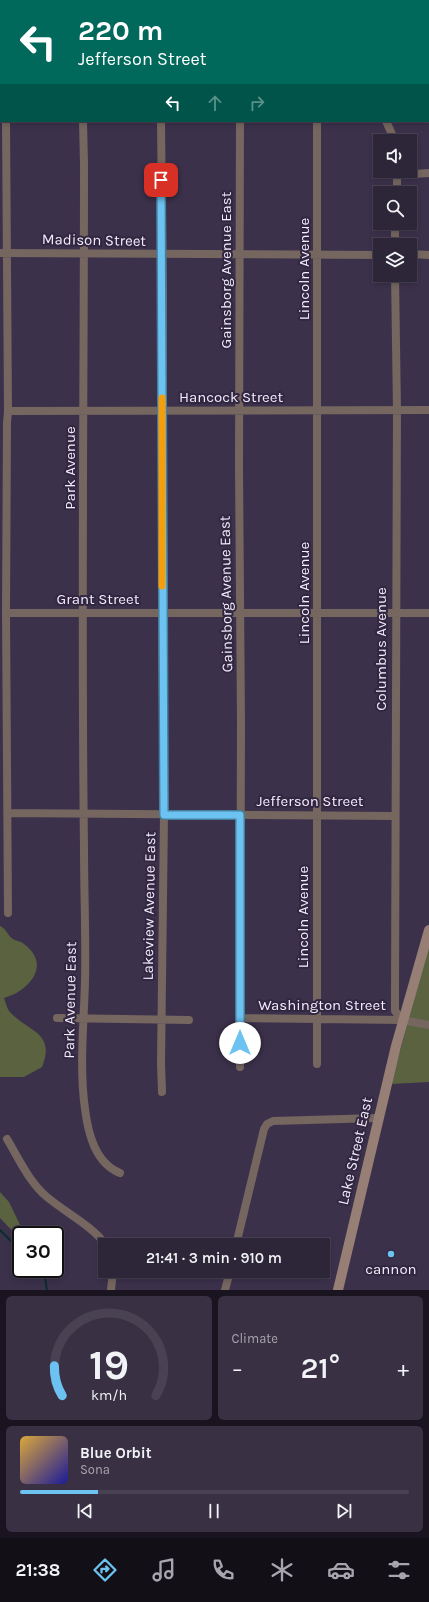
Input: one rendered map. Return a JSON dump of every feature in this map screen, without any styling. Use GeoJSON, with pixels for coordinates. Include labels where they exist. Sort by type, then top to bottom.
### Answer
{"type":"FeatureCollection","features":[{"type":"Feature","properties":{"kind":"main road","name":"Lake Street East"},"geometry":{"type":"LineString","coordinates":[[338,1290],[378,1118],[403,1020],[429,930]]}},
{"type":"Feature","properties":{"kind":"street"},"geometry":{"type":"LineString","coordinates":[[6,122],[4,253],[8,411],[3,472],[6,613],[8,913]]}},
{"type":"Feature","properties":{"kind":"street","name":"Park Avenue"},"geometry":{"type":"LineString","coordinates":[[83,122],[83,814]]}},
{"type":"Feature","properties":{"kind":"street","name":"Lakeview Avenue East"},"geometry":{"type":"LineString","coordinates":[[161,122],[164,815],[161,1063],[162,1092]]}},
{"type":"Feature","properties":{"kind":"street","name":"Gainsborg Avenue East"},"geometry":{"type":"LineString","coordinates":[[240,122],[240,613],[242,722],[240,815],[240,1067]]}},
{"type":"Feature","properties":{"kind":"street","name":"Lincoln Avenue"},"geometry":{"type":"LineString","coordinates":[[317,122],[317,1064]]}},
{"type":"Feature","properties":{"kind":"street"},"geometry":{"type":"LineString","coordinates":[[386,122],[392,134]]}},
{"type":"Feature","properties":{"kind":"street"},"geometry":{"type":"LineString","coordinates":[[417,174],[429,174]]}},
{"type":"Feature","properties":{"kind":"street","name":"Madison Street"},"geometry":{"type":"LineString","coordinates":[[4,253],[162,255],[373,254]]}},
{"type":"Feature","properties":{"kind":"street"},"geometry":{"type":"LineString","coordinates":[[417,254],[429,254]]}},
{"type":"Feature","properties":{"kind":"street","name":"Columbus Avenue"},"geometry":{"type":"LineString","coordinates":[[396,282],[395,1011],[403,1020]]}},
{"type":"Feature","properties":{"kind":"street","name":"Hancock Street"},"geometry":{"type":"LineString","coordinates":[[8,411],[429,410]]}},
{"type":"Feature","properties":{"kind":"street","name":"Grant Street"},"geometry":{"type":"LineString","coordinates":[[6,613],[429,613]]}},
{"type":"Feature","properties":{"kind":"street","name":"Jefferson Street"},"geometry":{"type":"LineString","coordinates":[[8,813],[395,816]]}},
{"type":"Feature","properties":{"kind":"street","name":"Park Avenue East"},"geometry":{"type":"LineString","coordinates":[[83,814],[85,980],[83,1098],[87,1122],[101,1160],[109,1168],[120,1173]]}},
{"type":"Feature","properties":{"kind":"street"},"geometry":{"type":"LineString","coordinates":[[57,1018],[189,1020]]}},
{"type":"Feature","properties":{"kind":"street","name":"Washington Street"},"geometry":{"type":"LineString","coordinates":[[240,1018],[403,1020],[429,1025]]}},
{"type":"Feature","properties":{"kind":"street"},"geometry":{"type":"LineString","coordinates":[[238,1238],[264,1129],[267,1124],[273,1121],[378,1118]]}},
{"type":"Feature","properties":{"kind":"street"},"geometry":{"type":"LineString","coordinates":[[7,1139],[34,1184],[46,1196],[91,1230],[99,1238]]}},
{"type":"Feature","properties":{"kind":"street"},"geometry":{"type":"LineString","coordinates":[[111,1290],[112,1278]]}},
{"type":"Feature","properties":{"kind":"street"},"geometry":{"type":"LineString","coordinates":[[225,1290],[228,1278]]}},
{"type":"Feature","properties":{"kind":"green space"},"geometry":{"type":"Polygon","coordinates":[[[0,926],[13,939],[23,943],[30,950],[37,962],[35,974],[27,985],[17,993],[4,998],[10,1012],[38,1034],[43,1039],[45,1046],[45,1055],[42,1067],[24,1077],[0,1077],[0,926]]]}},
{"type":"Feature","properties":{"kind":"green space"},"geometry":{"type":"Polygon","coordinates":[[[429,945],[429,1082],[391,1084],[429,945]]]}},
{"type":"Feature","properties":{"kind":"green space"},"geometry":{"type":"Polygon","coordinates":[[[0,1192],[9,1202],[21,1226],[12,1226],[12,1231],[0,1218],[0,1192]]]}},
{"type":"Feature","properties":{"kind":"waterway"},"geometry":{"type":"LineString","coordinates":[[0,1230],[12,1242]]}},
{"type":"Feature","properties":{"kind":"waterway"},"geometry":{"type":"LineString","coordinates":[[45,1278],[47,1290]]}},
{"type":"Feature","properties":{"kind":"slow traffic"},"geometry":{"type":"LineString","coordinates":[[162,398],[162,586]]}},
{"type":"Feature","properties":{"kind":"place","name":"cannon"},"geometry":{"type":"Point","coordinates":[391,1254]}},
{"type":"Feature","properties":{"kind":"route"},"geometry":{"type":"LineString","coordinates":[[161,180],[163,297],[162,613],[164,815],[240,815],[240,1043]]}}]}
